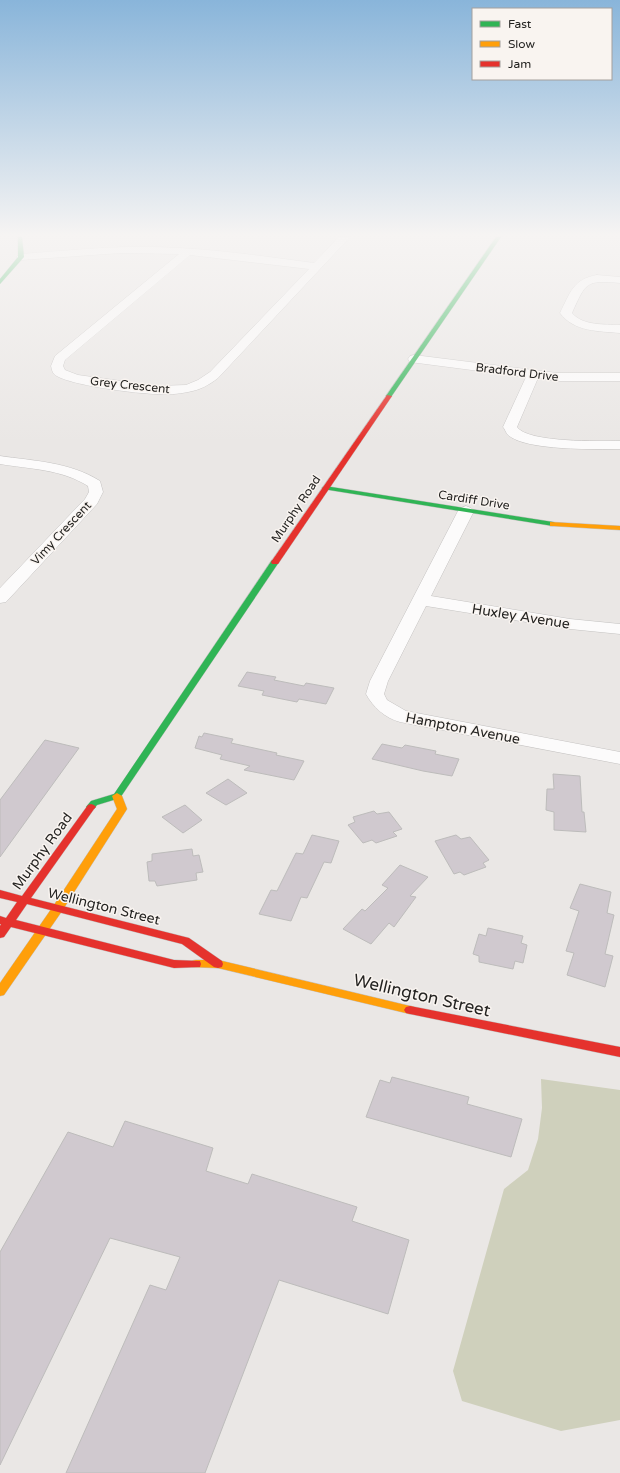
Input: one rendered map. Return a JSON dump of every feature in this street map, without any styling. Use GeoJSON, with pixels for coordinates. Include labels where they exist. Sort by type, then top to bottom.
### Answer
{"type":"FeatureCollection","features":[{"type":"Feature","properties":{"kind":"street","name":"Grey Crescent"},"geometry":{"type":"LineString","coordinates":[[123,306],[59,359],[57,366],[59,372],[66,376],[78,379],[157,390],[188,388],[202,384],[219,369],[279,306]]}},
{"type":"Feature","properties":{"kind":"street","name":"Murphy Road"},"geometry":{"type":"LineString","coordinates":[[0,934],[4,921],[24,900],[94,804],[117,796],[325,488],[451,306]]}},
{"type":"Feature","properties":{"kind":"street"},"geometry":{"type":"LineString","coordinates":[[570,306],[566,313],[569,318],[575,322],[620,329]]}},
{"type":"Feature","properties":{"kind":"street","name":"Bradford Drive"},"geometry":{"type":"LineString","coordinates":[[414,359],[533,374],[582,378],[620,377]]}},
{"type":"Feature","properties":{"kind":"street"},"geometry":{"type":"LineString","coordinates":[[533,374],[510,427],[513,432],[544,442],[620,445]]}},
{"type":"Feature","properties":{"kind":"street","name":"Vimy Crescent"},"geometry":{"type":"LineString","coordinates":[[0,460],[74,472],[87,478],[95,484],[96,492],[92,501],[0,598]]}},
{"type":"Feature","properties":{"kind":"street","name":"Cardiff Drive"},"geometry":{"type":"LineString","coordinates":[[325,488],[561,525],[620,528]]}},
{"type":"Feature","properties":{"kind":"street","name":"Hampton Avenue"},"geometry":{"type":"LineString","coordinates":[[466,511],[422,600],[379,681],[375,694],[380,703],[400,716],[620,758]]}},
{"type":"Feature","properties":{"kind":"street","name":"Huxley Avenue"},"geometry":{"type":"LineString","coordinates":[[422,600],[570,624],[620,630]]}},
{"type":"Feature","properties":{"kind":"street"},"geometry":{"type":"LineString","coordinates":[[0,992],[58,908],[122,809],[117,796]]}},
{"type":"Feature","properties":{"kind":"street","name":"Wellington Street"},"geometry":{"type":"LineString","coordinates":[[0,894],[185,941],[218,964]]}},
{"type":"Feature","properties":{"kind":"street","name":"Wellington Street"},"geometry":{"type":"LineString","coordinates":[[4,921],[174,964],[218,964],[436,1016],[620,1052]]}},
{"type":"Feature","properties":{"kind":"green space"},"geometry":{"type":"Polygon","coordinates":[[[541,1079],[620,1090],[620,1420],[561,1431],[462,1401],[453,1371],[504,1189],[528,1170],[538,1139],[542,1108],[541,1079]]]}},
{"type":"Feature","properties":{"kind":"building"},"geometry":{"type":"Polygon","coordinates":[[[247,672],[276,677],[274,680],[304,686],[306,683],[334,688],[326,704],[299,699],[297,702],[262,695],[264,691],[238,686],[247,672]]]}},
{"type":"Feature","properties":{"kind":"building"},"geometry":{"type":"Polygon","coordinates":[[[204,733],[233,739],[231,743],[277,753],[276,755],[304,761],[294,780],[244,770],[250,766],[220,759],[222,755],[195,748],[199,736],[202,737],[204,733]]]}},
{"type":"Feature","properties":{"kind":"building"},"geometry":{"type":"Polygon","coordinates":[[[45,740],[79,748],[0,857],[0,800],[45,740]]]}},
{"type":"Feature","properties":{"kind":"building"},"geometry":{"type":"Polygon","coordinates":[[[382,744],[402,748],[405,745],[436,751],[435,754],[459,759],[452,776],[423,771],[372,759],[382,744]]]}},
{"type":"Feature","properties":{"kind":"building"},"geometry":{"type":"Polygon","coordinates":[[[553,774],[580,776],[582,812],[584,812],[586,832],[554,830],[554,812],[546,810],[547,789],[554,789],[553,774]]]}},
{"type":"Feature","properties":{"kind":"building"},"geometry":{"type":"Polygon","coordinates":[[[228,779],[247,793],[226,805],[206,793],[228,779]]]}},
{"type":"Feature","properties":{"kind":"building"},"geometry":{"type":"Polygon","coordinates":[[[185,805],[202,820],[183,833],[162,817],[185,805]]]}},
{"type":"Feature","properties":{"kind":"building"},"geometry":{"type":"Polygon","coordinates":[[[374,811],[377,814],[389,812],[402,829],[393,832],[397,836],[376,843],[372,840],[363,843],[348,825],[355,822],[353,817],[374,811]]]}},
{"type":"Feature","properties":{"kind":"building"},"geometry":{"type":"Polygon","coordinates":[[[312,835],[339,841],[331,863],[324,862],[307,898],[301,897],[291,921],[259,914],[271,890],[277,891],[296,853],[303,854],[312,835]]]}},
{"type":"Feature","properties":{"kind":"building"},"geometry":{"type":"Polygon","coordinates":[[[456,835],[461,839],[470,837],[489,860],[483,863],[486,867],[464,875],[460,872],[454,874],[435,841],[456,835]]]}},
{"type":"Feature","properties":{"kind":"building"},"geometry":{"type":"Polygon","coordinates":[[[192,849],[193,856],[199,855],[203,872],[196,873],[197,880],[157,886],[155,881],[149,881],[147,862],[152,861],[152,854],[192,849]]]}},
{"type":"Feature","properties":{"kind":"building"},"geometry":{"type":"Polygon","coordinates":[[[400,865],[428,877],[410,896],[416,897],[394,927],[389,923],[371,944],[343,929],[362,909],[365,911],[388,888],[382,885],[400,865]]]}},
{"type":"Feature","properties":{"kind":"building"},"geometry":{"type":"Polygon","coordinates":[[[580,884],[611,892],[607,913],[614,915],[605,954],[613,956],[605,987],[567,975],[574,953],[566,951],[579,911],[570,908],[580,884]]]}},
{"type":"Feature","properties":{"kind":"building"},"geometry":{"type":"Polygon","coordinates":[[[488,928],[523,936],[521,943],[527,945],[523,963],[515,961],[513,969],[479,962],[479,956],[473,954],[479,934],[486,936],[488,928]]]}},
{"type":"Feature","properties":{"kind":"building"},"geometry":{"type":"Polygon","coordinates":[[[392,1077],[469,1097],[467,1104],[522,1119],[511,1157],[366,1117],[380,1080],[390,1083],[392,1077]]]}},
{"type":"Feature","properties":{"kind":"building"},"geometry":{"type":"Polygon","coordinates":[[[125,1121],[213,1148],[206,1171],[248,1184],[252,1174],[357,1207],[352,1221],[409,1240],[388,1314],[279,1280],[205,1473],[66,1473],[150,1285],[166,1290],[180,1257],[110,1238],[0,1465],[0,1252],[68,1132],[113,1147],[125,1121]]]}},
{"type":"Feature","properties":{"kind":"traffic: fast"},"geometry":{"type":"LineString","coordinates":[[389,396],[451,306]]}},
{"type":"Feature","properties":{"kind":"traffic: fast"},"geometry":{"type":"LineString","coordinates":[[325,488],[553,524]]}},
{"type":"Feature","properties":{"kind":"traffic: fast"},"geometry":{"type":"LineString","coordinates":[[91,807],[94,803],[117,796],[275,562]]}},
{"type":"Feature","properties":{"kind":"traffic: slow"},"geometry":{"type":"LineString","coordinates":[[553,524],[620,528]]}},
{"type":"Feature","properties":{"kind":"traffic: slow"},"geometry":{"type":"LineString","coordinates":[[0,992],[58,908],[122,809],[117,796]]}},
{"type":"Feature","properties":{"kind":"traffic: slow"},"geometry":{"type":"LineString","coordinates":[[196,964],[218,964],[410,1010]]}},
{"type":"Feature","properties":{"kind":"traffic: jam"},"geometry":{"type":"LineString","coordinates":[[275,562],[389,396]]}},
{"type":"Feature","properties":{"kind":"traffic: jam"},"geometry":{"type":"LineString","coordinates":[[0,934],[91,807]]}},
{"type":"Feature","properties":{"kind":"traffic: jam"},"geometry":{"type":"LineString","coordinates":[[0,894],[185,941],[218,964]]}},
{"type":"Feature","properties":{"kind":"traffic: jam"},"geometry":{"type":"LineString","coordinates":[[0,920],[174,964],[196,964]]}},
{"type":"Feature","properties":{"kind":"traffic: jam"},"geometry":{"type":"LineString","coordinates":[[410,1010],[620,1052]]}}]}
